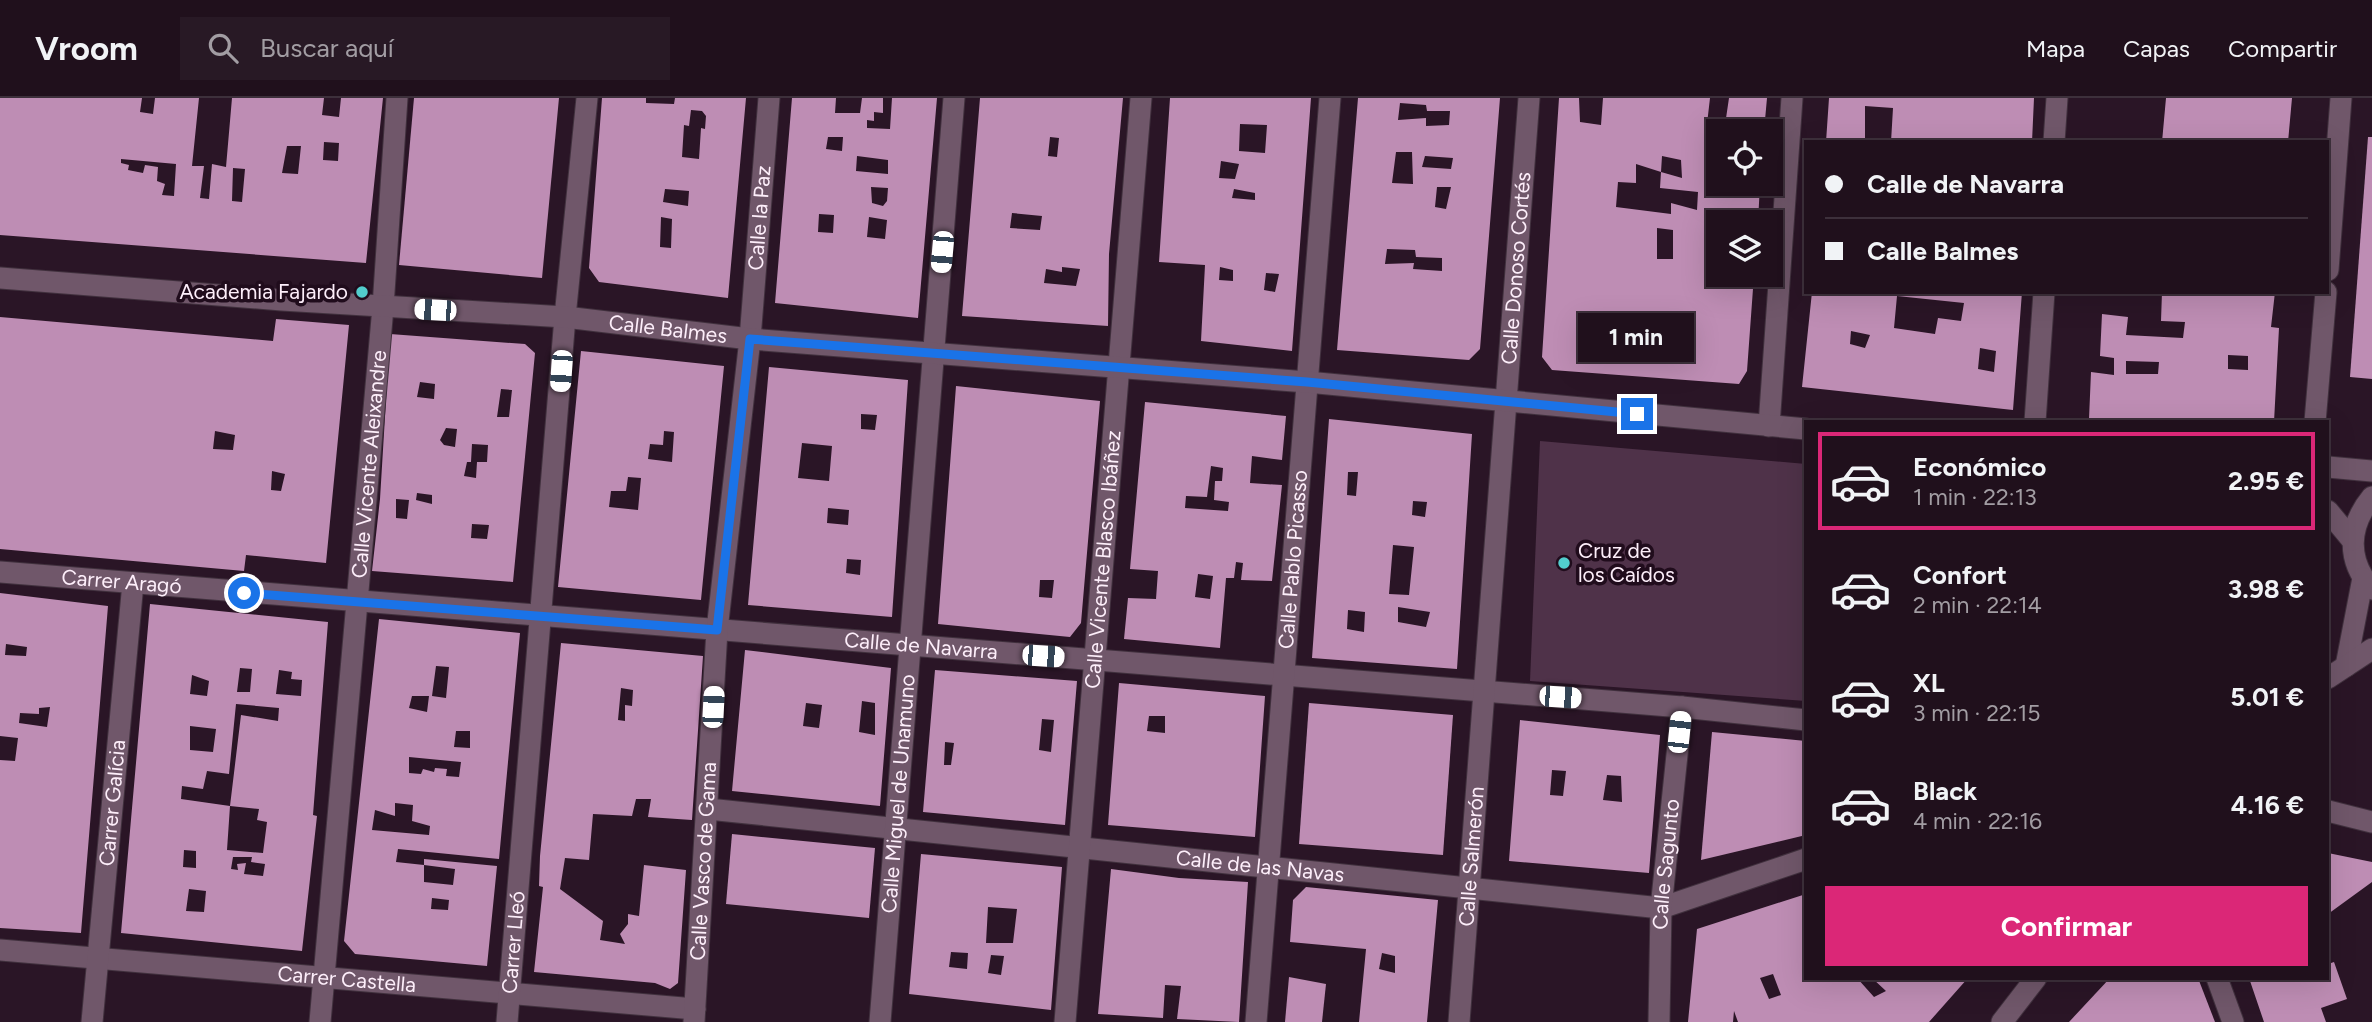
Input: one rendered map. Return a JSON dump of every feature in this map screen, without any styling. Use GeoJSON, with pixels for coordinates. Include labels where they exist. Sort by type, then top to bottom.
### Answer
{"type":"FeatureCollection","features":[{"type":"Feature","properties":{"kind":"street","name":"Calle Vicente Aleixandre"},"geometry":{"type":"LineString","coordinates":[[320,1022],[383,307],[397,98]]}},
{"type":"Feature","properties":{"kind":"street","name":"Carrer Lleó"},"geometry":{"type":"LineString","coordinates":[[507,1022],[565,317],[587,98]]}},
{"type":"Feature","properties":{"kind":"street","name":"Calle la Paz"},"geometry":{"type":"LineString","coordinates":[[750,339],[769,98]]}},
{"type":"Feature","properties":{"kind":"street","name":"Calle Miguel de Unamuno"},"geometry":{"type":"LineString","coordinates":[[886,1021],[895,828],[954,98]]}},
{"type":"Feature","properties":{"kind":"street","name":"Calle Vicente Blasco Ibáñez"},"geometry":{"type":"LineString","coordinates":[[1065,1022],[1141,98]]}},
{"type":"Feature","properties":{"kind":"street","name":"Calle Pablo Picasso"},"geometry":{"type":"LineString","coordinates":[[1256,1022],[1330,98]]}},
{"type":"Feature","properties":{"kind":"street","name":"Calle Donoso Cortés"},"geometry":{"type":"LineString","coordinates":[[1483,691],[1529,98]]}},
{"type":"Feature","properties":{"kind":"street"},"geometry":{"type":"LineString","coordinates":[[1769,426],[1792,98]]}},
{"type":"Feature","properties":{"kind":"street"},"geometry":{"type":"LineString","coordinates":[[2054,140],[2057,98]]}},
{"type":"Feature","properties":{"kind":"street"},"geometry":{"type":"LineString","coordinates":[[2329,257],[2341,98]]}},
{"type":"Feature","properties":{"kind":"street","name":"Calle Balmes"},"geometry":{"type":"LineString","coordinates":[[0,278],[383,307],[565,317],[750,339],[1307,382],[1505,403],[1804,429]]}},
{"type":"Feature","properties":{"kind":"street"},"geometry":{"type":"LineString","coordinates":[[2035,420],[2044,294]]}},
{"type":"Feature","properties":{"kind":"street"},"geometry":{"type":"LineString","coordinates":[[2315,420],[2326,294]]}},
{"type":"Feature","properties":{"kind":"street","name":"Calle Vasco de Gama"},"geometry":{"type":"LineString","coordinates":[[695,1016],[717,630],[750,339]]}},
{"type":"Feature","properties":{"kind":"street"},"geometry":{"type":"LineString","coordinates":[[2329,467],[2372,471]]}},
{"type":"Feature","properties":{"kind":"street"},"geometry":{"type":"LineString","coordinates":[[2346,666],[2367,584],[2354,560],[2352,540],[2355,523],[2372,497]]}},
{"type":"Feature","properties":{"kind":"street"},"geometry":{"type":"LineString","coordinates":[[2329,512],[2352,540]]}},
{"type":"Feature","properties":{"kind":"street","name":"Carrer Aragó"},"geometry":{"type":"LineString","coordinates":[[0,572],[244,593]]}},
{"type":"Feature","properties":{"kind":"street","name":"Carrer Galícia"},"geometry":{"type":"LineString","coordinates":[[92,1022],[134,583]]}},
{"type":"Feature","properties":{"kind":"street","name":"Calle de Navarra"},"geometry":{"type":"LineString","coordinates":[[244,593],[1682,707],[1804,720]]}},
{"type":"Feature","properties":{"kind":"street"},"geometry":{"type":"LineString","coordinates":[[2329,677],[2372,649]]}},
{"type":"Feature","properties":{"kind":"street","name":"Calle Salmerón"},"geometry":{"type":"LineString","coordinates":[[1459,1022],[1483,691]]}},
{"type":"Feature","properties":{"kind":"street","name":"Calle Sagunto"},"geometry":{"type":"LineString","coordinates":[[1659,1022],[1661,908],[1682,707]]}},
{"type":"Feature","properties":{"kind":"street","name":"Calle de las Navas"},"geometry":{"type":"LineString","coordinates":[[708,809],[1661,908],[1804,860]]}},
{"type":"Feature","properties":{"kind":"street"},"geometry":{"type":"LineString","coordinates":[[2329,811],[2372,822]]}},
{"type":"Feature","properties":{"kind":"street","name":"Carrer Castella"},"geometry":{"type":"LineString","coordinates":[[0,950],[510,993],[695,1016]]}},
{"type":"Feature","properties":{"kind":"street"},"geometry":{"type":"LineString","coordinates":[[2003,1022],[2034,980]]}},
{"type":"Feature","properties":{"kind":"street"},"geometry":{"type":"LineString","coordinates":[[2218,980],[2233,1022]]}},
{"type":"Feature","properties":{"kind":"shaded area"},"geometry":{"type":"Polygon","coordinates":[[[1540,441],[1804,464],[1804,701],[1530,681],[1540,441]]]}},
{"type":"Feature","properties":{"kind":"building"},"geometry":{"type":"Polygon","coordinates":[[[0,98],[142,98],[140,112],[153,114],[155,98],[199,98],[192,166],[204,166],[200,198],[209,199],[212,164],[226,167],[232,98],[324,98],[322,115],[339,117],[341,98],[383,98],[366,263],[0,235],[0,98]],[[324,142],[323,160],[338,161],[339,143],[324,142]],[[287,146],[282,173],[298,174],[301,146],[287,146]],[[121,159],[121,163],[129,165],[128,170],[143,173],[145,165],[158,167],[157,181],[165,184],[162,195],[174,196],[176,164],[121,159]],[[233,168],[232,201],[242,202],[245,169],[233,168]]]}},
{"type":"Feature","properties":{"kind":"building"},"geometry":{"type":"Polygon","coordinates":[[[414,98],[559,98],[542,278],[399,265],[414,98]]]}},
{"type":"Feature","properties":{"kind":"building"},"geometry":{"type":"Polygon","coordinates":[[[602,98],[646,98],[646,103],[674,104],[675,98],[746,98],[728,298],[599,282],[589,268],[602,98]],[[691,110],[689,126],[684,125],[682,157],[699,159],[701,128],[705,129],[706,116],[702,111],[691,110]],[[665,189],[663,202],[688,206],[689,191],[665,189]],[[661,217],[660,247],[671,248],[672,219],[661,217]]]}},
{"type":"Feature","properties":{"kind":"building"},"geometry":{"type":"Polygon","coordinates":[[[792,98],[836,98],[835,113],[860,113],[862,98],[883,98],[883,113],[874,112],[874,121],[867,120],[867,128],[890,129],[892,98],[937,98],[918,318],[775,303],[792,98]],[[828,137],[826,149],[842,151],[843,137],[828,137]],[[857,156],[856,171],[888,174],[888,160],[857,156]],[[871,187],[872,203],[883,206],[887,201],[888,188],[871,187]],[[819,214],[818,232],[833,233],[834,215],[819,214]],[[869,217],[867,237],[885,239],[887,220],[869,217]]]}},
{"type":"Feature","properties":{"kind":"building"},"geometry":{"type":"Polygon","coordinates":[[[980,98],[1123,98],[1109,254],[1108,326],[962,316],[980,98]],[[1050,137],[1048,156],[1057,157],[1059,138],[1050,137]],[[1012,213],[1010,228],[1040,230],[1042,216],[1012,213]],[[1062,267],[1062,272],[1046,269],[1044,283],[1076,286],[1080,269],[1062,267]]]}},
{"type":"Feature","properties":{"kind":"building"},"geometry":{"type":"Polygon","coordinates":[[[1170,98],[1311,98],[1292,351],[1201,341],[1205,265],[1159,262],[1170,98]],[[1240,124],[1239,151],[1265,153],[1267,125],[1240,124]],[[1221,161],[1219,178],[1235,179],[1239,164],[1221,161]],[[1234,189],[1232,198],[1255,200],[1255,193],[1234,189]],[[1220,267],[1219,280],[1233,281],[1233,270],[1220,267]],[[1266,273],[1264,290],[1275,292],[1279,274],[1266,273]]]}},
{"type":"Feature","properties":{"kind":"building"},"geometry":{"type":"Polygon","coordinates":[[[1358,98],[1500,98],[1480,349],[1469,360],[1337,350],[1358,98]],[[1400,103],[1398,120],[1426,118],[1426,126],[1449,125],[1450,111],[1427,111],[1426,105],[1400,103]],[[1396,152],[1392,183],[1413,184],[1412,152],[1396,152]],[[1425,156],[1422,167],[1451,169],[1453,158],[1425,156]],[[1437,187],[1435,207],[1446,209],[1451,187],[1437,187]],[[1387,249],[1385,264],[1414,263],[1413,269],[1442,271],[1442,258],[1416,257],[1415,250],[1387,249]]]}},
{"type":"Feature","properties":{"kind":"building"},"geometry":{"type":"Polygon","coordinates":[[[1559,98],[1579,98],[1580,122],[1601,125],[1603,98],[1710,98],[1706,119],[1706,196],[1759,196],[1759,210],[1706,210],[1706,287],[1753,287],[1747,371],[1739,384],[1552,370],[1542,357],[1559,98]],[[1662,156],[1661,172],[1682,178],[1681,160],[1662,156]],[[1636,164],[1636,183],[1618,182],[1616,207],[1671,214],[1671,203],[1697,210],[1698,192],[1660,188],[1661,172],[1636,164]],[[1657,228],[1657,259],[1673,259],[1673,230],[1657,228]]]}},
{"type":"Feature","properties":{"kind":"building"},"geometry":{"type":"Polygon","coordinates":[[[1729,98],[1767,98],[1765,119],[1726,119],[1729,98]]]}},
{"type":"Feature","properties":{"kind":"building"},"geometry":{"type":"Polygon","coordinates":[[[1829,98],[2034,98],[2032,140],[1891,140],[1893,108],[1865,106],[1865,140],[1826,140],[1829,98]]]}},
{"type":"Feature","properties":{"kind":"building"},"geometry":{"type":"Polygon","coordinates":[[[2166,98],[2292,98],[2288,140],[2162,140],[2166,98]]]}},
{"type":"Feature","properties":{"kind":"building"},"geometry":{"type":"Polygon","coordinates":[[[2368,137],[2372,137],[2372,379],[2350,377],[2368,137]]]}},
{"type":"Feature","properties":{"kind":"building"},"geometry":{"type":"Polygon","coordinates":[[[1812,294],[2022,294],[2013,410],[1802,387],[1812,294]],[[1897,296],[1894,328],[1935,334],[1938,318],[1961,321],[1964,303],[1897,296]],[[1851,331],[1850,344],[1865,348],[1870,335],[1851,331]],[[1980,348],[1978,369],[1994,372],[1996,351],[1980,348]]]}},
{"type":"Feature","properties":{"kind":"building"},"geometry":{"type":"Polygon","coordinates":[[[2162,294],[2275,294],[2271,327],[2279,328],[2274,420],[2089,419],[2091,372],[2114,375],[2114,358],[2100,356],[2102,314],[2128,317],[2126,335],[2183,338],[2185,322],[2161,321],[2162,294]],[[2228,355],[2228,369],[2248,370],[2248,356],[2228,355]],[[2126,361],[2126,374],[2158,374],[2159,362],[2126,361]]]}},
{"type":"Feature","properties":{"kind":"building"},"geometry":{"type":"Polygon","coordinates":[[[0,317],[273,341],[276,319],[349,325],[326,563],[246,555],[244,571],[0,549],[0,317]],[[215,431],[213,449],[233,450],[235,435],[215,431]],[[272,471],[271,490],[281,491],[285,474],[272,471]]]}},
{"type":"Feature","properties":{"kind":"building"},"geometry":{"type":"Polygon","coordinates":[[[390,334],[525,344],[535,353],[513,582],[372,571],[380,499],[390,334]],[[420,382],[417,397],[434,399],[435,384],[420,382]],[[501,389],[497,417],[509,417],[512,390],[501,389]],[[446,428],[440,440],[444,445],[455,447],[457,429],[446,428]],[[472,444],[471,462],[467,462],[464,476],[476,478],[477,462],[487,462],[488,445],[472,444]],[[417,493],[416,500],[432,504],[432,495],[417,493]],[[396,499],[396,518],[407,519],[409,500],[396,499]],[[472,524],[471,538],[487,539],[489,525],[472,524]]]}},
{"type":"Feature","properties":{"kind":"building"},"geometry":{"type":"Polygon","coordinates":[[[581,351],[724,366],[701,600],[558,587],[581,351]],[[664,431],[663,445],[650,444],[648,459],[672,462],[674,432],[664,431]],[[628,477],[626,491],[611,491],[609,507],[638,510],[641,478],[628,477]]]}},
{"type":"Feature","properties":{"kind":"building"},"geometry":{"type":"Polygon","coordinates":[[[769,367],[908,380],[892,617],[748,605],[769,367]],[[861,414],[861,429],[875,430],[877,415],[861,414]],[[802,443],[798,478],[829,481],[832,446],[802,443]],[[828,508],[827,523],[848,525],[849,510],[828,508]],[[847,559],[846,573],[860,575],[861,560],[847,559]]]}},
{"type":"Feature","properties":{"kind":"building"},"geometry":{"type":"Polygon","coordinates":[[[956,386],[1100,401],[1081,623],[1070,637],[938,624],[956,386]],[[1040,580],[1039,597],[1052,598],[1054,580],[1040,580]]]}},
{"type":"Feature","properties":{"kind":"building"},"geometry":{"type":"Polygon","coordinates":[[[1145,402],[1286,416],[1282,460],[1252,456],[1250,483],[1282,485],[1272,581],[1241,580],[1243,563],[1236,562],[1234,578],[1226,578],[1220,648],[1124,639],[1128,598],[1156,599],[1158,571],[1130,569],[1145,402]],[[1211,466],[1207,497],[1186,496],[1185,508],[1228,511],[1229,502],[1214,500],[1215,481],[1222,481],[1223,468],[1211,466]],[[1198,574],[1195,597],[1210,599],[1213,576],[1198,574]]]}},
{"type":"Feature","properties":{"kind":"building"},"geometry":{"type":"Polygon","coordinates":[[[1329,419],[1472,434],[1457,669],[1312,658],[1329,419]],[[1348,472],[1347,495],[1356,496],[1358,472],[1348,472]],[[1413,501],[1412,515],[1425,517],[1427,502],[1413,501]],[[1393,545],[1389,594],[1409,595],[1414,547],[1393,545]],[[1398,607],[1398,622],[1426,627],[1430,612],[1398,607]],[[1348,610],[1347,629],[1364,632],[1365,612],[1348,610]]]}},
{"type":"Feature","properties":{"kind":"building"},"geometry":{"type":"Polygon","coordinates":[[[0,593],[108,606],[81,933],[0,928],[0,760],[15,761],[18,738],[0,736],[0,593]],[[6,644],[5,655],[26,656],[27,647],[6,644]],[[50,707],[39,708],[39,714],[20,713],[19,723],[47,727],[50,707]]]}},
{"type":"Feature","properties":{"kind":"building"},"geometry":{"type":"Polygon","coordinates":[[[150,604],[328,622],[313,815],[317,816],[302,951],[121,933],[150,604]],[[240,668],[237,692],[250,692],[252,669],[240,668]],[[279,670],[276,694],[301,696],[302,680],[291,679],[292,672],[279,670]],[[192,675],[190,694],[207,696],[209,681],[192,675]],[[236,704],[229,774],[207,771],[203,789],[182,786],[181,799],[230,806],[241,715],[278,721],[279,708],[236,704]],[[190,726],[190,750],[213,752],[216,729],[190,726]],[[230,806],[227,850],[263,853],[267,822],[257,820],[259,809],[230,806]],[[184,850],[183,867],[196,868],[196,851],[184,850]],[[233,857],[231,869],[238,870],[237,864],[246,863],[244,874],[263,876],[265,864],[251,862],[252,857],[233,857]],[[189,889],[186,911],[204,912],[206,891],[189,889]]]}},
{"type":"Feature","properties":{"kind":"building"},"geometry":{"type":"Polygon","coordinates":[[[379,619],[520,633],[499,859],[398,849],[396,862],[424,865],[424,859],[497,866],[487,966],[355,954],[344,941],[379,619]],[[436,666],[432,696],[446,698],[449,667],[436,666]],[[412,696],[409,708],[427,712],[429,696],[412,696]],[[456,731],[454,747],[470,748],[470,731],[456,731]],[[409,757],[409,773],[421,774],[423,769],[434,772],[435,768],[447,769],[446,776],[459,777],[461,762],[409,757]],[[395,803],[395,816],[375,810],[372,830],[429,835],[430,826],[412,821],[413,805],[395,803]],[[424,865],[424,882],[453,885],[455,869],[424,865]],[[432,898],[431,909],[448,910],[449,900],[432,898]]]}},
{"type":"Feature","properties":{"kind":"building"},"geometry":{"type":"Polygon","coordinates":[[[561,643],[703,656],[692,820],[648,817],[651,799],[636,799],[632,816],[593,814],[589,860],[565,858],[560,889],[603,921],[600,940],[625,944],[620,934],[628,924],[628,914],[639,916],[644,865],[686,870],[678,983],[670,989],[655,983],[534,972],[543,887],[539,886],[561,643]],[[621,688],[618,720],[625,721],[625,705],[632,706],[633,690],[621,688]]]}},
{"type":"Feature","properties":{"kind":"building"},"geometry":{"type":"Polygon","coordinates":[[[745,650],[891,668],[880,806],[732,791],[745,650]],[[862,701],[859,732],[875,735],[875,703],[862,701]],[[806,703],[803,726],[819,728],[822,705],[806,703]]]}},
{"type":"Feature","properties":{"kind":"building"},"geometry":{"type":"Polygon","coordinates":[[[935,670],[1077,681],[1065,825],[923,812],[935,670]],[[1042,719],[1039,750],[1051,752],[1054,720],[1042,719]],[[945,742],[944,765],[951,765],[954,743],[945,742]]]}},
{"type":"Feature","properties":{"kind":"building"},"geometry":{"type":"Polygon","coordinates":[[[1119,683],[1265,696],[1255,837],[1108,825],[1119,683]],[[1149,716],[1147,731],[1165,733],[1165,716],[1149,716]]]}},
{"type":"Feature","properties":{"kind":"building"},"geometry":{"type":"Polygon","coordinates":[[[1309,703],[1453,715],[1443,855],[1299,844],[1309,703]]]}},
{"type":"Feature","properties":{"kind":"building"},"geometry":{"type":"Polygon","coordinates":[[[1520,720],[1660,735],[1649,873],[1509,861],[1520,720]],[[1552,770],[1550,795],[1563,796],[1566,771],[1552,770]],[[1607,775],[1603,800],[1622,802],[1621,776],[1607,775]]]}},
{"type":"Feature","properties":{"kind":"building"},"geometry":{"type":"Polygon","coordinates":[[[1712,732],[1804,741],[1804,835],[1701,860],[1712,732]]]}},
{"type":"Feature","properties":{"kind":"building"},"geometry":{"type":"Polygon","coordinates":[[[732,834],[875,848],[869,918],[726,904],[732,834]]]}},
{"type":"Feature","properties":{"kind":"building"},"geometry":{"type":"Polygon","coordinates":[[[2329,853],[2372,862],[2372,882],[2329,913],[2329,853]]]}},
{"type":"Feature","properties":{"kind":"building"},"geometry":{"type":"Polygon","coordinates":[[[921,854],[1062,867],[1051,1010],[909,994],[921,854]],[[988,907],[986,943],[1013,943],[1017,909],[988,907]],[[951,952],[949,967],[967,969],[968,953],[951,952]],[[991,955],[988,973],[1001,975],[1004,956],[991,955]]]}},
{"type":"Feature","properties":{"kind":"building"},"geometry":{"type":"Polygon","coordinates":[[[1111,869],[1179,878],[1248,882],[1239,1022],[1177,1019],[1181,986],[1165,985],[1163,1018],[1098,1014],[1111,869]]]}},
{"type":"Feature","properties":{"kind":"building"},"geometry":{"type":"Polygon","coordinates":[[[1306,887],[1438,900],[1427,1022],[1359,1022],[1366,949],[1290,942],[1293,900],[1306,887]],[[1382,953],[1379,969],[1395,973],[1395,956],[1382,953]]]}},
{"type":"Feature","properties":{"kind":"building"},"geometry":{"type":"Polygon","coordinates":[[[1804,895],[1804,980],[1859,980],[1874,997],[1886,991],[1874,980],[1966,980],[1929,1022],[1738,1022],[1734,1011],[1733,1022],[1688,1022],[1697,929],[1804,895]],[[1773,974],[1760,978],[1769,999],[1781,995],[1773,974]]]}},
{"type":"Feature","properties":{"kind":"building"},"geometry":{"type":"Polygon","coordinates":[[[2334,962],[2347,999],[2321,1008],[2326,1022],[2264,1022],[2250,980],[2329,980],[2329,964],[2334,962]]]}},
{"type":"Feature","properties":{"kind":"building"},"geometry":{"type":"Polygon","coordinates":[[[1289,977],[1326,984],[1322,1022],[1285,1022],[1289,977]]]}},
{"type":"Feature","properties":{"kind":"building"},"geometry":{"type":"Polygon","coordinates":[[[2108,980],[2199,980],[2215,1022],[2069,1022],[2108,980]]]}},
{"type":"Feature","properties":{"kind":"place","name":"Academia Fajardo"},"geometry":{"type":"Point","coordinates":[362,292]}},
{"type":"Feature","properties":{"kind":"place","name":"Cruz de los Caídos"},"geometry":{"type":"Point","coordinates":[1564,563]}},
{"type":"Feature","properties":{"kind":"route"},"geometry":{"type":"LineString","coordinates":[[244,593],[717,630],[750,339],[1307,382],[1637,414]]}}]}
